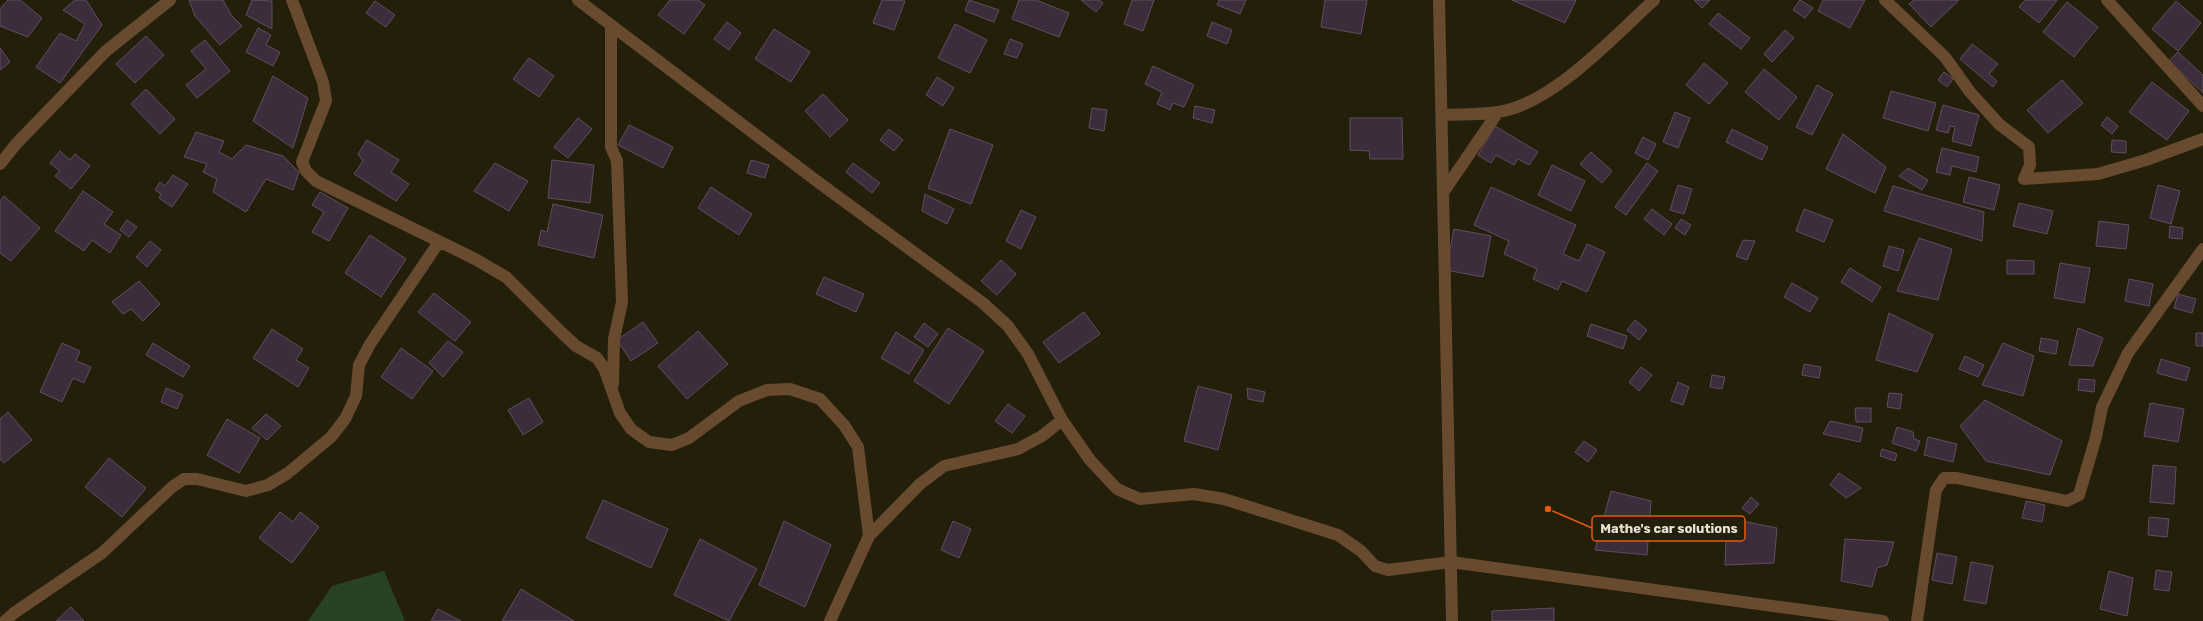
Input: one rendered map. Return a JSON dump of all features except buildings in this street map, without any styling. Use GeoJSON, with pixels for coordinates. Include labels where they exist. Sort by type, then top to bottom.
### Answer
{"type":"FeatureCollection","features":[{"type":"Feature","properties":{"kind":"street"},"geometry":{"type":"LineString","coordinates":[[0,164],[16,144],[106,51],[170,0]]}},
{"type":"Feature","properties":{"kind":"street"},"geometry":{"type":"LineString","coordinates":[[292,0],[323,82],[326,101],[302,162],[306,171],[316,181],[475,259],[506,277],[576,346],[597,358],[604,368],[620,413],[631,429],[649,442],[672,445],[689,438],[740,401],[767,390],[790,389],[820,399],[844,425],[858,447],[869,536]]}},
{"type":"Feature","properties":{"kind":"street"},"geometry":{"type":"LineString","coordinates":[[578,0],[818,182],[983,303],[1008,326],[1028,354],[1062,420],[1090,460],[1117,489],[1140,499],[1194,494],[1224,498],[1338,535],[1361,551],[1375,566],[1388,570],[1451,562],[1879,621]]}},
{"type":"Feature","properties":{"kind":"street"},"geometry":{"type":"LineString","coordinates":[[1439,0],[1443,115],[1452,621]]}},
{"type":"Feature","properties":{"kind":"street"},"geometry":{"type":"LineString","coordinates":[[1443,115],[1498,112],[1540,97],[1559,86],[1654,0]]}},
{"type":"Feature","properties":{"kind":"street"},"geometry":{"type":"LineString","coordinates":[[1885,0],[1945,57],[1970,92],[1999,124],[2029,147],[2030,165],[2024,179],[2098,174],[2146,160],[2203,138]]}},
{"type":"Feature","properties":{"kind":"street"},"geometry":{"type":"LineString","coordinates":[[2107,0],[2203,106]]}},
{"type":"Feature","properties":{"kind":"street"},"geometry":{"type":"LineString","coordinates":[[611,25],[611,147],[617,161],[622,302],[614,339],[613,393]]}},
{"type":"Feature","properties":{"kind":"street"},"geometry":{"type":"LineString","coordinates":[[1444,191],[1498,112]]}},
{"type":"Feature","properties":{"kind":"street"},"geometry":{"type":"LineString","coordinates":[[5,621],[14,613],[102,553],[172,487],[184,479],[197,479],[246,491],[268,485],[288,473],[332,437],[345,419],[356,396],[360,365],[370,344],[439,242]]}},
{"type":"Feature","properties":{"kind":"street"},"geometry":{"type":"LineString","coordinates":[[1917,621],[1936,490],[1944,478],[1957,478],[2067,501],[2079,495],[2096,437],[2102,407],[2128,353],[2203,249]]}},
{"type":"Feature","properties":{"kind":"street"},"geometry":{"type":"LineString","coordinates":[[830,621],[869,536],[920,484],[944,466],[1018,449],[1042,436],[1062,420]]}},
{"type":"Feature","properties":{"kind":"green space"},"geometry":{"type":"Polygon","coordinates":[[[384,571],[405,621],[308,621],[332,586],[384,571]]]}},
{"type":"Feature","properties":{"kind":"place","name":"Mathe's car solutions"},"geometry":{"type":"Point","coordinates":[1548,509]}}]}
